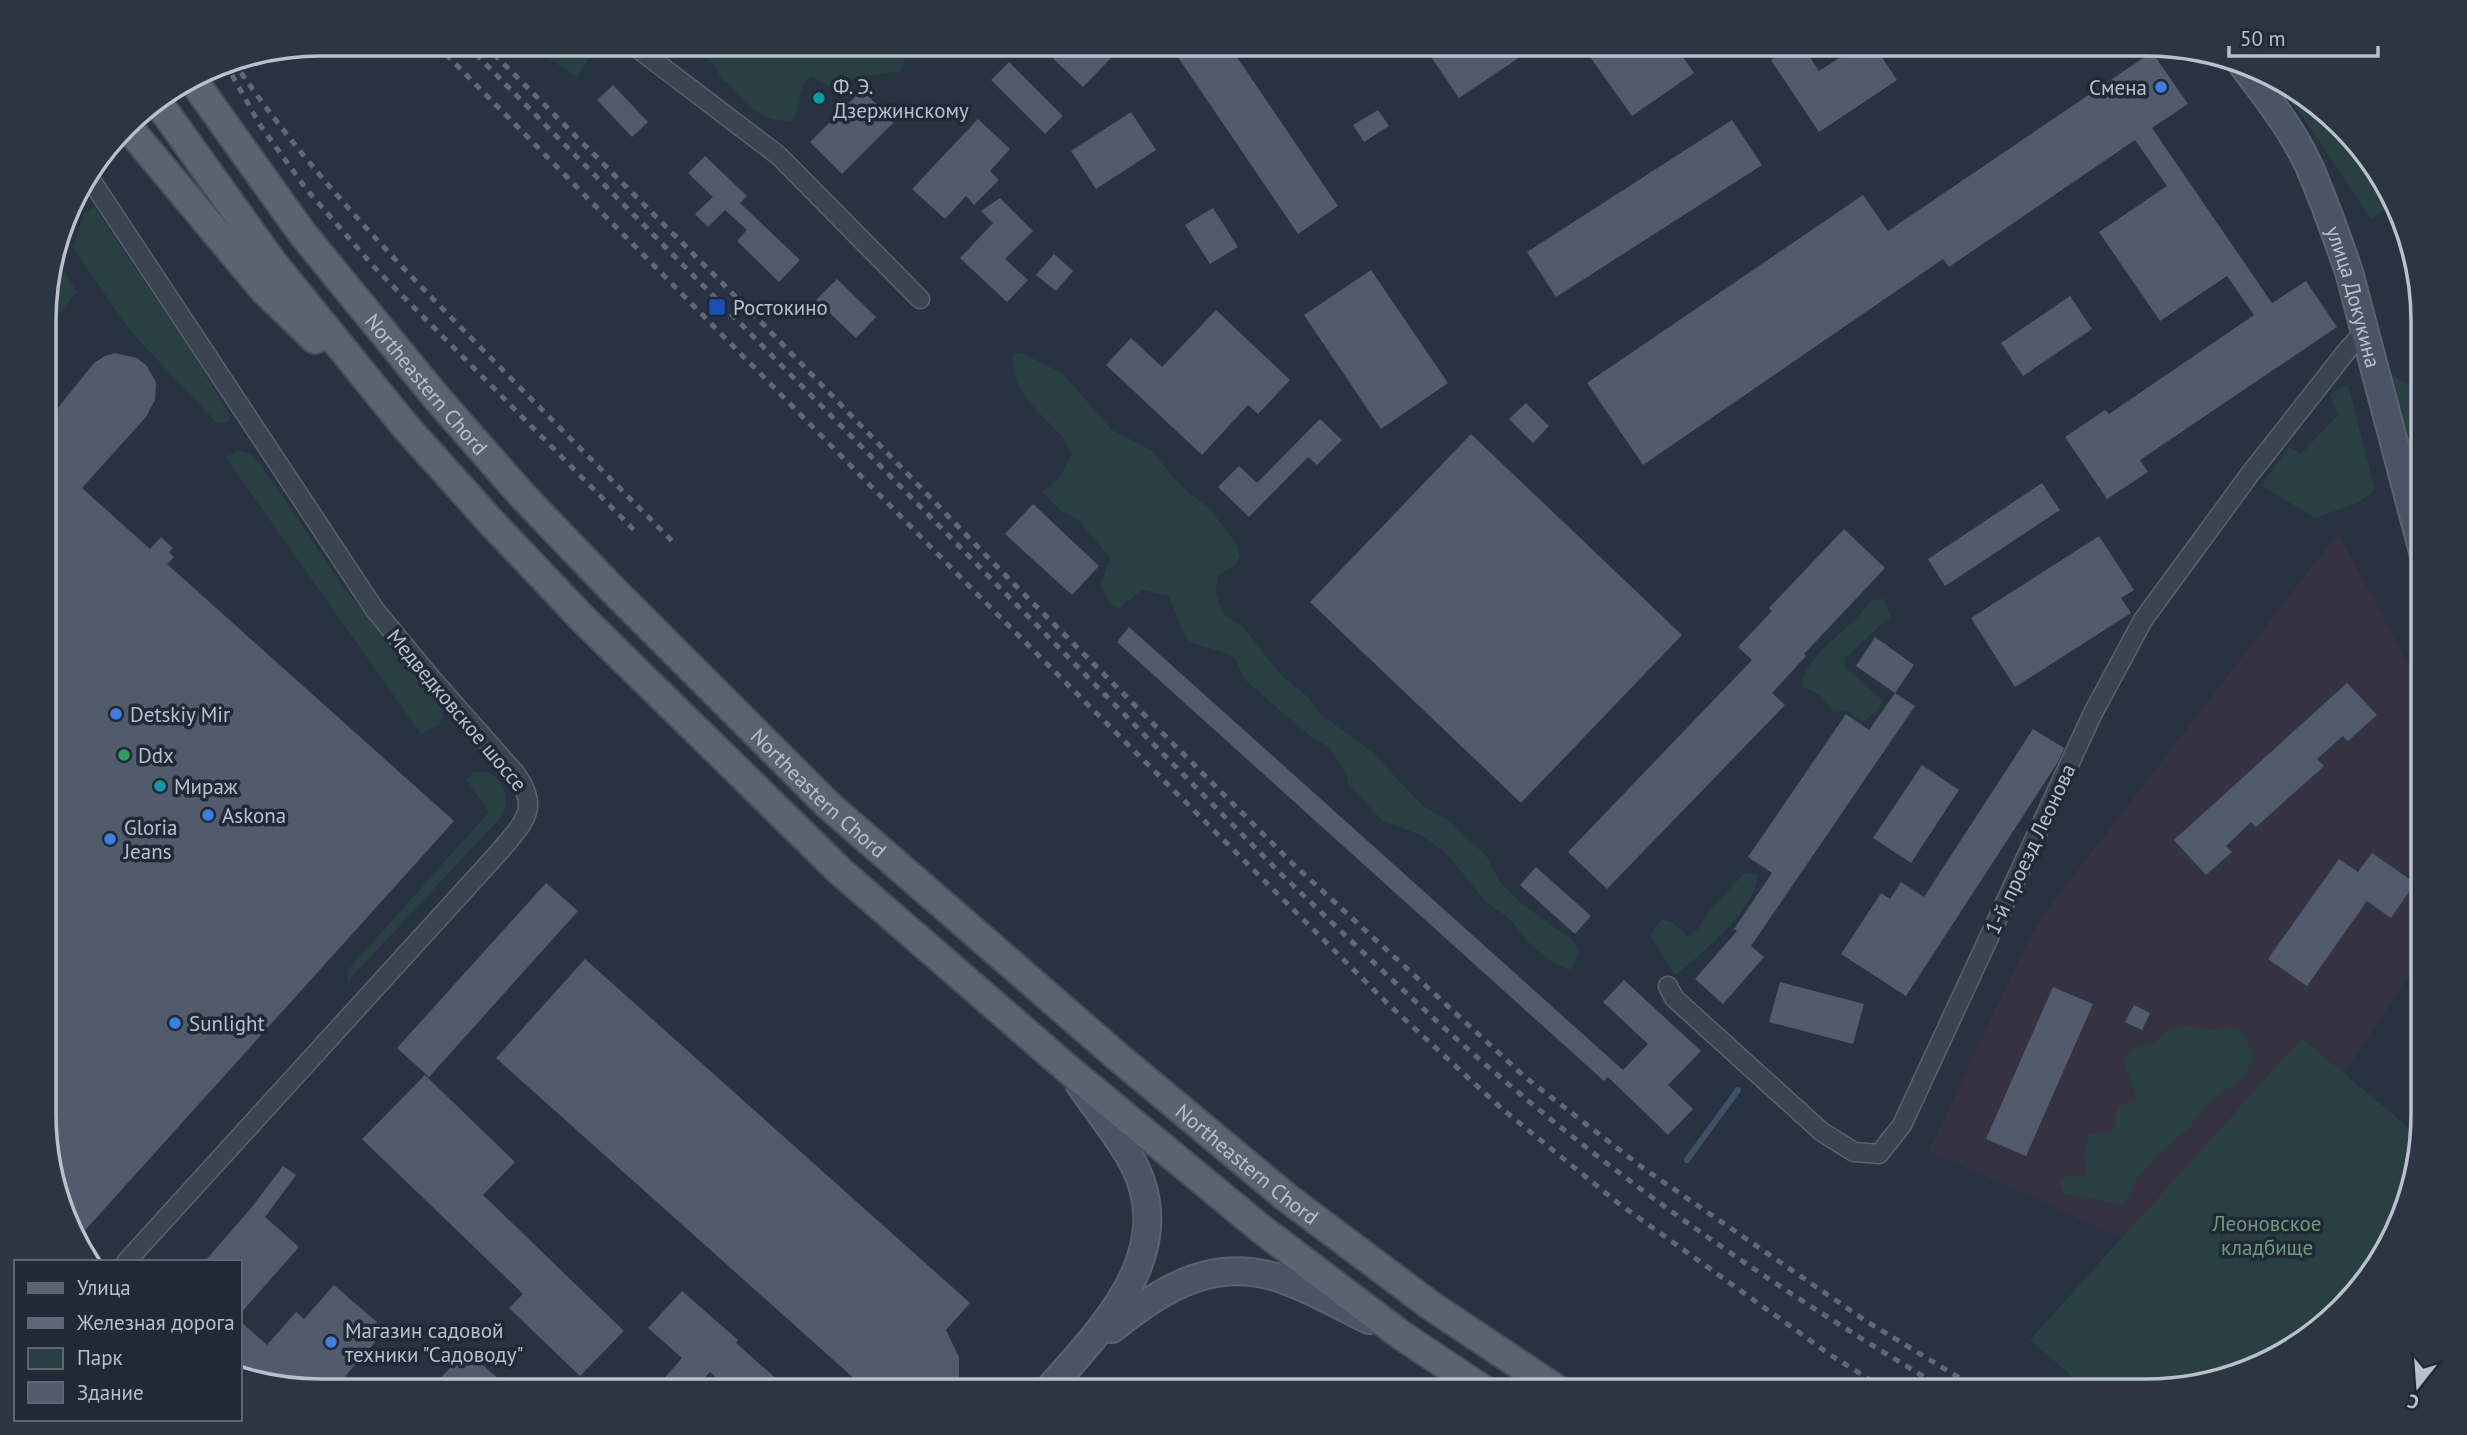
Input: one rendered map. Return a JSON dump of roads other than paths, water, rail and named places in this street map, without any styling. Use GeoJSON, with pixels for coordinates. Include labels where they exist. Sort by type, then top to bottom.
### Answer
{"type":"FeatureCollection","features":[{"type":"Feature","properties":{"kind":"main road","name":"улица Докукина"},"geometry":{"type":"LineString","coordinates":[[2251,78],[2284,123],[2308,164],[2346,261],[2411,507]]}},
{"type":"Feature","properties":{"kind":"main road","name":"Northeastern Chord"},"geometry":{"type":"LineString","coordinates":[[197,86],[302,233],[436,397],[520,493],[827,804],[1128,1066],[1286,1198],[1430,1305],[1541,1379]]}},
{"type":"Feature","properties":{"kind":"main road","name":"Northeastern Chord"},"geometry":{"type":"LineString","coordinates":[[163,109],[272,262],[405,426],[584,620],[841,872],[1069,1069],[1260,1228],[1401,1335],[1467,1379]]}},
{"type":"Feature","properties":{"kind":"main road"},"geometry":{"type":"LineString","coordinates":[[133,133],[265,290],[405,426]]}},
{"type":"Feature","properties":{"kind":"main road"},"geometry":{"type":"LineString","coordinates":[[1058,1379],[1122,1301],[1135,1278],[1144,1249],[1146,1222],[1144,1195],[1132,1162],[1069,1069]]}},
{"type":"Feature","properties":{"kind":"main road"},"geometry":{"type":"LineString","coordinates":[[1075,1359],[1157,1295],[1186,1279],[1216,1271],[1248,1271],[1286,1280],[1401,1335]]}},
{"type":"Feature","properties":{"kind":"street"},"geometry":{"type":"LineString","coordinates":[[648,56],[779,156],[920,299]]}},
{"type":"Feature","properties":{"kind":"street","name":"Медведковское шоссе"},"geometry":{"type":"LineString","coordinates":[[94,184],[368,600],[432,679],[515,773],[524,785],[529,810],[525,821],[501,850],[128,1260]]}},
{"type":"Feature","properties":{"kind":"street","name":"1-й проезд Леонова"},"geometry":{"type":"LineString","coordinates":[[1668,986],[1674,998],[1822,1132],[1854,1152],[1879,1154],[1902,1125],[2093,713],[2143,620],[2250,474],[2349,348],[2364,333]]}},
{"type":"Feature","properties":{"kind":"waterway"},"geometry":{"type":"LineString","coordinates":[[1687,1160],[1738,1090]]}},
{"type":"Feature","properties":{"kind":"railway"},"geometry":{"type":"LineString","coordinates":[[448,56],[978,595],[1387,1003],[1501,1108],[1618,1203],[1832,1356],[1869,1379]]}},
{"type":"Feature","properties":{"kind":"railway"},"geometry":{"type":"LineString","coordinates":[[478,56],[1283,876],[1454,1037],[1564,1130],[1670,1210],[1779,1286],[1928,1379]]}},
{"type":"Feature","properties":{"kind":"railway"},"geometry":{"type":"LineString","coordinates":[[496,56],[1292,863],[1525,1077],[1643,1168],[1866,1321],[1961,1379]]}},
{"type":"Feature","properties":{"kind":"railway"},"geometry":{"type":"LineString","coordinates":[[239,69],[291,140],[353,214],[674,543]]}},
{"type":"Feature","properties":{"kind":"railway"},"geometry":{"type":"LineString","coordinates":[[232,75],[260,125],[307,190],[375,268],[634,530]]}},
{"type":"Feature","properties":{"kind":"place","name":"Смена"},"geometry":{"type":"Point","coordinates":[2161,87]}},
{"type":"Feature","properties":{"kind":"place","name":"Ф. Э. Дзержинскому"},"geometry":{"type":"Point","coordinates":[819,98]}},
{"type":"Feature","properties":{"kind":"place","name":"Ростокино"},"geometry":{"type":"Point","coordinates":[717,307]}},
{"type":"Feature","properties":{"kind":"place","name":"Detskiy Mir"},"geometry":{"type":"Point","coordinates":[116,714]}},
{"type":"Feature","properties":{"kind":"place","name":"Ddx"},"geometry":{"type":"Point","coordinates":[124,755]}},
{"type":"Feature","properties":{"kind":"place","name":"Мираж"},"geometry":{"type":"Point","coordinates":[160,786]}},
{"type":"Feature","properties":{"kind":"place","name":"Askona"},"geometry":{"type":"Point","coordinates":[208,815]}},
{"type":"Feature","properties":{"kind":"place","name":"Gloria Jeans"},"geometry":{"type":"Point","coordinates":[110,839]}},
{"type":"Feature","properties":{"kind":"place","name":"Sunlight"},"geometry":{"type":"Point","coordinates":[175,1023]}},
{"type":"Feature","properties":{"kind":"place","name":"Магазин садовой техники \"Садоводу\""},"geometry":{"type":"Point","coordinates":[331,1342]}},
{"type":"Feature","properties":{"kind":"park label","name":"Леоновское кладбище"},"geometry":{"type":"Point","coordinates":[2267,1235]}}]}
